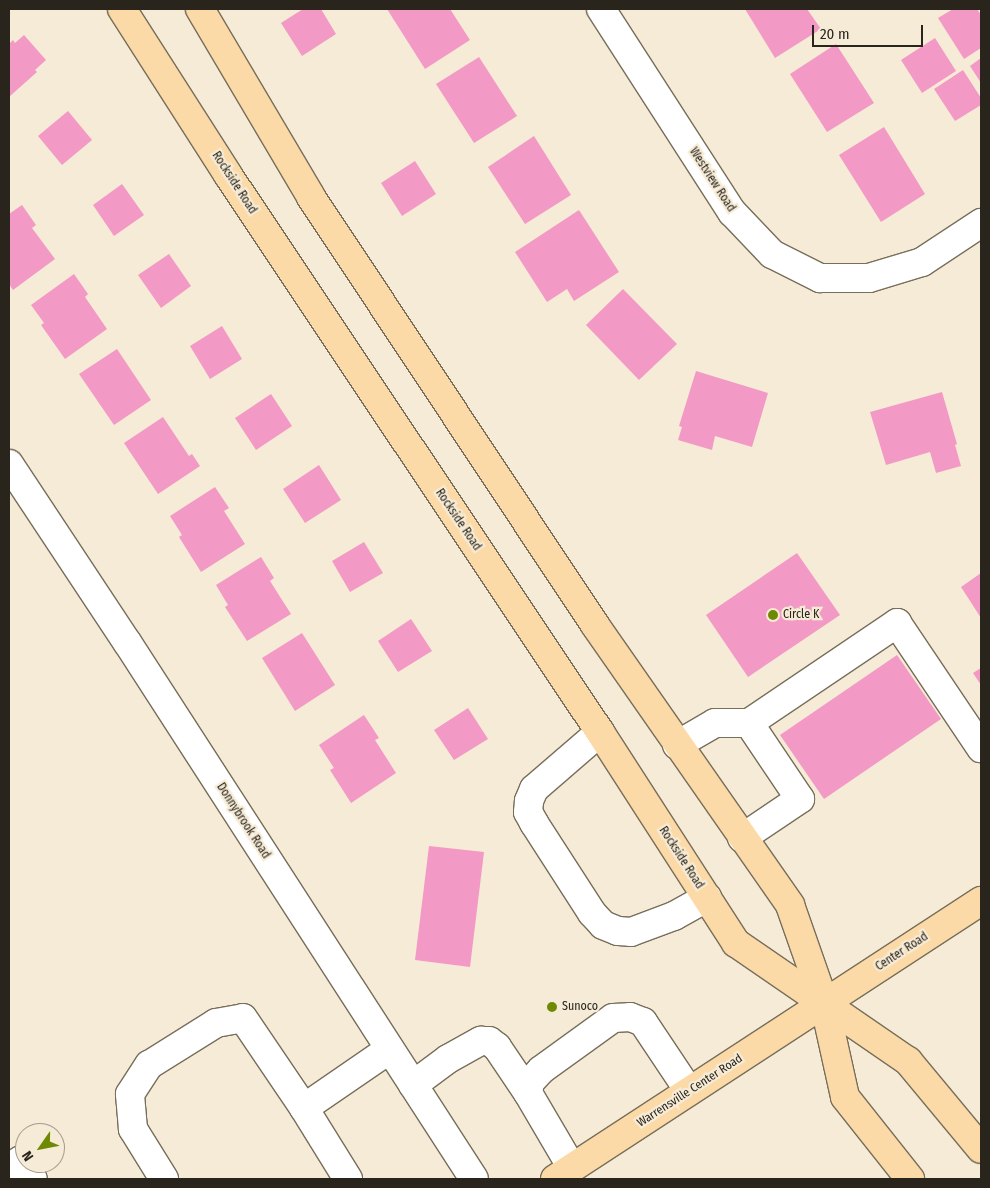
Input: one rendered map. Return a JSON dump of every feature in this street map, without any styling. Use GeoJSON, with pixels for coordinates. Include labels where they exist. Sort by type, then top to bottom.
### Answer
{"type":"FeatureCollection","features":[{"type":"Feature","properties":{"kind":"main road","name":"Rockside Road"},"geometry":{"type":"LineString","coordinates":[[122,9],[228,175],[600,732],[736,943],[908,1061],[981,1149]]}},
{"type":"Feature","properties":{"kind":"main road"},"geometry":{"type":"LineString","coordinates":[[200,9],[311,197],[595,625],[790,905],[824,1002],[845,1097],[910,1179]]}},
{"type":"Feature","properties":{"kind":"main road","name":"Center Road"},"geometry":{"type":"LineString","coordinates":[[824,1002],[981,901]]}},
{"type":"Feature","properties":{"kind":"main road","name":"Warrensville Center Road"},"geometry":{"type":"LineString","coordinates":[[564,1174],[824,1002]]}},
{"type":"Feature","properties":{"kind":"street","name":"Westview Road"},"geometry":{"type":"LineString","coordinates":[[601,9],[732,212],[772,254],[820,278],[870,278],[922,262],[981,223]]}},
{"type":"Feature","properties":{"kind":"street","name":"Donnybrook Road"},"geometry":{"type":"LineString","coordinates":[[9,464],[127,642],[474,1179]]}},
{"type":"Feature","properties":{"kind":"street"},"geometry":{"type":"LineString","coordinates":[[677,745],[715,722],[749,723],[898,623],[981,748]]}},
{"type":"Feature","properties":{"kind":"street"},"geometry":{"type":"LineString","coordinates":[[742,838],[800,799],[749,723]]}},
{"type":"Feature","properties":{"kind":"street"},"geometry":{"type":"LineString","coordinates":[[600,732],[534,789],[528,801],[528,812],[534,823],[592,913],[603,925],[618,931],[631,932],[674,916],[707,898]]}},
{"type":"Feature","properties":{"kind":"street"},"geometry":{"type":"LineString","coordinates":[[528,1093],[530,1082],[556,1058],[613,1018],[630,1016],[643,1022],[647,1027],[689,1091]]}},
{"type":"Feature","properties":{"kind":"street"},"geometry":{"type":"LineString","coordinates":[[164,1179],[133,1129],[130,1094],[150,1065],[216,1023],[243,1018],[304,1108],[348,1179]]}},
{"type":"Feature","properties":{"kind":"street"},"geometry":{"type":"LineString","coordinates":[[413,1085],[472,1044],[489,1041],[497,1047],[528,1093],[564,1174]]}},
{"type":"Feature","properties":{"kind":"street"},"geometry":{"type":"LineString","coordinates":[[304,1108],[390,1049]]}},
{"type":"Feature","properties":{"kind":"street"},"geometry":{"type":"LineString","coordinates":[[9,1168],[20,1160],[33,1179]]}},
{"type":"Feature","properties":{"kind":"building"},"geometry":{"type":"Polygon","coordinates":[[[303,9],[321,9],[336,34],[302,56],[281,23],[303,9]]]}},
{"type":"Feature","properties":{"kind":"building"},"geometry":{"type":"Polygon","coordinates":[[[387,9],[450,9],[470,40],[425,69],[387,9]]]}},
{"type":"Feature","properties":{"kind":"building"},"geometry":{"type":"Polygon","coordinates":[[[745,9],[807,9],[821,29],[775,58],[745,9]]]}},
{"type":"Feature","properties":{"kind":"building"},"geometry":{"type":"Polygon","coordinates":[[[953,9],[977,9],[981,15],[981,48],[964,59],[938,18],[953,9]]]}},
{"type":"Feature","properties":{"kind":"building"},"geometry":{"type":"Polygon","coordinates":[[[24,35],[46,60],[35,70],[37,72],[9,97],[9,44],[13,40],[15,43],[24,35]]]}},
{"type":"Feature","properties":{"kind":"building"},"geometry":{"type":"Polygon","coordinates":[[[935,38],[956,71],[922,93],[901,60],[935,38]]]}},
{"type":"Feature","properties":{"kind":"building"},"geometry":{"type":"Polygon","coordinates":[[[836,44],[874,103],[827,132],[790,74],[836,44]]]}},
{"type":"Feature","properties":{"kind":"building"},"geometry":{"type":"Polygon","coordinates":[[[479,57],[517,116],[474,143],[436,84],[479,57]]]}},
{"type":"Feature","properties":{"kind":"building"},"geometry":{"type":"Polygon","coordinates":[[[981,58],[981,83],[970,66],[981,58]]]}},
{"type":"Feature","properties":{"kind":"building"},"geometry":{"type":"Polygon","coordinates":[[[963,70],[981,98],[981,105],[955,121],[934,89],[963,70]]]}},
{"type":"Feature","properties":{"kind":"building"},"geometry":{"type":"Polygon","coordinates":[[[68,111],[92,140],[62,165],[38,136],[68,111]]]}},
{"type":"Feature","properties":{"kind":"building"},"geometry":{"type":"Polygon","coordinates":[[[884,127],[925,194],[881,222],[839,155],[884,127]]]}},
{"type":"Feature","properties":{"kind":"building"},"geometry":{"type":"Polygon","coordinates":[[[534,136],[571,195],[525,224],[488,167],[534,136]]]}},
{"type":"Feature","properties":{"kind":"building"},"geometry":{"type":"Polygon","coordinates":[[[415,161],[436,194],[402,216],[381,183],[415,161]]]}},
{"type":"Feature","properties":{"kind":"building"},"geometry":{"type":"Polygon","coordinates":[[[122,184],[144,215],[114,236],[93,205],[122,184]]]}},
{"type":"Feature","properties":{"kind":"building"},"geometry":{"type":"Polygon","coordinates":[[[22,205],[36,225],[32,228],[55,259],[13,290],[9,284],[9,214],[22,205]]]}},
{"type":"Feature","properties":{"kind":"building"},"geometry":{"type":"Polygon","coordinates":[[[579,210],[619,272],[574,301],[567,289],[547,302],[515,252],[579,210]]]}},
{"type":"Feature","properties":{"kind":"building"},"geometry":{"type":"Polygon","coordinates":[[[169,254],[191,286],[161,308],[138,275],[169,254]]]}},
{"type":"Feature","properties":{"kind":"building"},"geometry":{"type":"Polygon","coordinates":[[[74,274],[88,294],[85,297],[107,329],[65,359],[41,325],[44,323],[31,305],[74,274]]]}},
{"type":"Feature","properties":{"kind":"building"},"geometry":{"type":"Polygon","coordinates":[[[623,289],[677,344],[639,380],[586,325],[623,289]]]}},
{"type":"Feature","properties":{"kind":"building"},"geometry":{"type":"Polygon","coordinates":[[[222,326],[242,359],[210,379],[190,346],[222,326]]]}},
{"type":"Feature","properties":{"kind":"building"},"geometry":{"type":"Polygon","coordinates":[[[117,349],[151,400],[114,425],[79,374],[117,349]]]}},
{"type":"Feature","properties":{"kind":"building"},"geometry":{"type":"Polygon","coordinates":[[[696,371],[768,393],[752,447],[715,436],[712,450],[678,440],[682,427],[679,426],[696,371]]]}},
{"type":"Feature","properties":{"kind":"building"},"geometry":{"type":"Polygon","coordinates":[[[942,392],[957,444],[955,445],[961,466],[936,473],[930,452],[886,465],[870,412],[942,392]]]}},
{"type":"Feature","properties":{"kind":"building"},"geometry":{"type":"Polygon","coordinates":[[[271,394],[292,426],[256,450],[235,418],[271,394]]]}},
{"type":"Feature","properties":{"kind":"building"},"geometry":{"type":"Polygon","coordinates":[[[163,417],[189,456],[192,454],[200,466],[158,494],[124,443],[163,417]]]}},
{"type":"Feature","properties":{"kind":"building"},"geometry":{"type":"Polygon","coordinates":[[[319,465],[341,500],[305,523],[283,489],[319,465]]]}},
{"type":"Feature","properties":{"kind":"building"},"geometry":{"type":"Polygon","coordinates":[[[215,487],[229,508],[224,511],[245,544],[201,572],[179,537],[182,535],[170,516],[215,487]]]}},
{"type":"Feature","properties":{"kind":"building"},"geometry":{"type":"Polygon","coordinates":[[[364,542],[383,573],[350,592],[332,561],[364,542]]]}},
{"type":"Feature","properties":{"kind":"building","name":"Circle K"},"geometry":{"type":"Polygon","coordinates":[[[797,553],[840,615],[748,677],[706,615],[797,553]]]}},
{"type":"Feature","properties":{"kind":"building"},"geometry":{"type":"Polygon","coordinates":[[[261,557],[274,578],[270,581],[291,614],[247,641],[225,607],[228,605],[216,585],[261,557]]]}},
{"type":"Feature","properties":{"kind":"building"},"geometry":{"type":"Polygon","coordinates":[[[981,573],[981,618],[961,587],[981,573]]]}},
{"type":"Feature","properties":{"kind":"building"},"geometry":{"type":"Polygon","coordinates":[[[411,619],[432,651],[398,672],[378,641],[411,619]]]}},
{"type":"Feature","properties":{"kind":"building"},"geometry":{"type":"Polygon","coordinates":[[[302,633],[335,685],[295,711],[262,658],[302,633]]]}},
{"type":"Feature","properties":{"kind":"building"},"geometry":{"type":"Polygon","coordinates":[[[897,655],[941,719],[824,799],[780,735],[897,655]]]}},
{"type":"Feature","properties":{"kind":"building"},"geometry":{"type":"Polygon","coordinates":[[[981,668],[981,685],[973,673],[981,668]]]}},
{"type":"Feature","properties":{"kind":"building"},"geometry":{"type":"Polygon","coordinates":[[[468,708],[488,739],[454,760],[434,730],[468,708]]]}},
{"type":"Feature","properties":{"kind":"building"},"geometry":{"type":"Polygon","coordinates":[[[364,715],[379,738],[375,740],[396,773],[351,803],[330,770],[334,768],[319,745],[364,715]]]}},
{"type":"Feature","properties":{"kind":"building"},"geometry":{"type":"Polygon","coordinates":[[[429,846],[484,852],[470,967],[415,960],[429,846]]]}},
{"type":"Feature","properties":{"kind":"place","name":"Circle K"},"geometry":{"type":"Point","coordinates":[773,615]}},
{"type":"Feature","properties":{"kind":"place","name":"Sunoco"},"geometry":{"type":"Point","coordinates":[552,1007]}}]}
